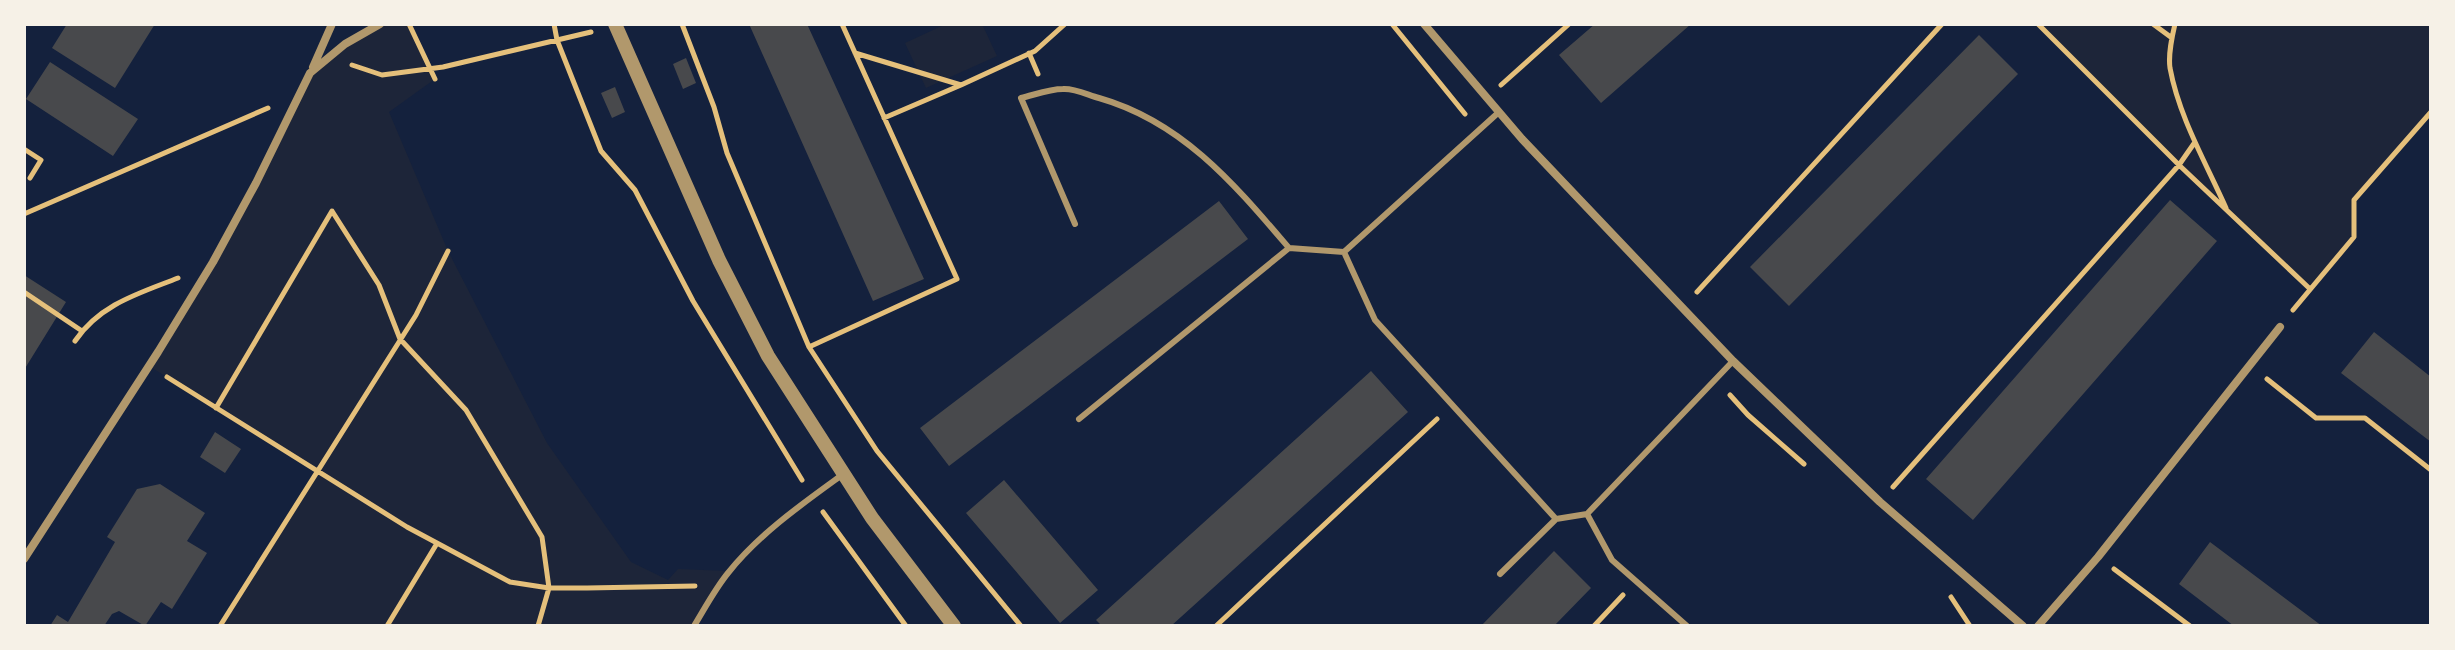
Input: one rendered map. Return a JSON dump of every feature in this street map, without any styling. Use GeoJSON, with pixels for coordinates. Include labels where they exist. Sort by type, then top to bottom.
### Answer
{"type":"FeatureCollection","features":[{"type":"Feature","properties":{"kind":"street"},"geometry":{"type":"LineString","coordinates":[[24,559],[213,262],[256,183],[332,24]]}},
{"type":"Feature","properties":{"kind":"street"},"geometry":{"type":"LineString","coordinates":[[310,73],[328,56],[380,24]]}},
{"type":"Feature","properties":{"kind":"street"},"geometry":{"type":"LineString","coordinates":[[615,24],[719,260],[768,356],[842,475],[954,626]]}},
{"type":"Feature","properties":{"kind":"street"},"geometry":{"type":"LineString","coordinates":[[1424,24],[1592,214],[1733,361],[1880,502],[2023,626]]}},
{"type":"Feature","properties":{"kind":"street"},"geometry":{"type":"LineString","coordinates":[[2038,626],[2098,557],[2280,327]]}},
{"type":"Feature","properties":{"kind":"lane"},"geometry":{"type":"LineString","coordinates":[[1075,224],[1021,98],[1065,88],[1107,100],[1150,120],[1200,152],[1239,190],[1289,248]]}},
{"type":"Feature","properties":{"kind":"lane"},"geometry":{"type":"LineString","coordinates":[[1079,419],[1289,248],[1344,252],[1499,112]]}},
{"type":"Feature","properties":{"kind":"lane"},"geometry":{"type":"LineString","coordinates":[[1344,252],[1375,320],[1556,519]]}},
{"type":"Feature","properties":{"kind":"lane"},"geometry":{"type":"LineString","coordinates":[[1500,574],[1556,519],[1587,514],[1733,361]]}},
{"type":"Feature","properties":{"kind":"lane"},"geometry":{"type":"LineString","coordinates":[[694,626],[722,582],[752,547],[842,475]]}},
{"type":"Feature","properties":{"kind":"lane"},"geometry":{"type":"LineString","coordinates":[[1587,514],[1612,560],[1687,626]]}},
{"type":"Feature","properties":{"kind":"path"},"geometry":{"type":"LineString","coordinates":[[409,24],[435,79]]}},
{"type":"Feature","properties":{"kind":"path"},"geometry":{"type":"LineString","coordinates":[[554,24],[557,40],[601,151],[635,190],[693,301],[812,497],[906,626]]}},
{"type":"Feature","properties":{"kind":"path"},"geometry":{"type":"LineString","coordinates":[[682,24],[714,107],[727,153],[809,347],[877,451],[1021,626]]}},
{"type":"Feature","properties":{"kind":"path"},"geometry":{"type":"LineString","coordinates":[[809,347],[957,279],[842,24]]}},
{"type":"Feature","properties":{"kind":"path"},"geometry":{"type":"LineString","coordinates":[[884,118],[1035,51],[1065,24]]}},
{"type":"Feature","properties":{"kind":"path"},"geometry":{"type":"LineString","coordinates":[[1487,98],[1569,24]]}},
{"type":"Feature","properties":{"kind":"path"},"geometry":{"type":"LineString","coordinates":[[1682,308],[1942,24]]}},
{"type":"Feature","properties":{"kind":"path"},"geometry":{"type":"LineString","coordinates":[[2038,24],[2179,165],[2309,288]]}},
{"type":"Feature","properties":{"kind":"path"},"geometry":{"type":"LineString","coordinates":[[2153,24],[2172,38]]}},
{"type":"Feature","properties":{"kind":"path"},"geometry":{"type":"LineString","coordinates":[[2175,24],[2170,65],[2178,97],[2227,210]]}},
{"type":"Feature","properties":{"kind":"path"},"geometry":{"type":"LineString","coordinates":[[328,56],[382,75],[429,69],[557,40]]}},
{"type":"Feature","properties":{"kind":"path"},"geometry":{"type":"LineString","coordinates":[[855,52],[961,85]]}},
{"type":"Feature","properties":{"kind":"path"},"geometry":{"type":"LineString","coordinates":[[24,214],[236,124],[300,89]]}},
{"type":"Feature","properties":{"kind":"path"},"geometry":{"type":"LineString","coordinates":[[2280,327],[2354,237],[2354,200],[2431,112]]}},
{"type":"Feature","properties":{"kind":"path"},"geometry":{"type":"LineString","coordinates":[[1880,502],[2179,165],[2195,142]]}},
{"type":"Feature","properties":{"kind":"path"},"geometry":{"type":"LineString","coordinates":[[24,149],[41,160],[30,178]]}},
{"type":"Feature","properties":{"kind":"path"},"geometry":{"type":"LineString","coordinates":[[216,408],[332,211],[379,285],[400,339],[466,410],[542,537],[549,588],[538,626]]}},
{"type":"Feature","properties":{"kind":"path"},"geometry":{"type":"LineString","coordinates":[[220,626],[416,315],[448,251]]}},
{"type":"Feature","properties":{"kind":"path"},"geometry":{"type":"LineString","coordinates":[[75,341],[82,331],[112,306],[213,262]]}},
{"type":"Feature","properties":{"kind":"path"},"geometry":{"type":"LineString","coordinates":[[24,292],[82,331]]}},
{"type":"Feature","properties":{"kind":"path"},"geometry":{"type":"LineString","coordinates":[[149,366],[436,545],[510,582],[549,588],[655,588],[722,582]]}},
{"type":"Feature","properties":{"kind":"path"},"geometry":{"type":"LineString","coordinates":[[2251,366],[2316,418],[2365,418],[2431,470]]}},
{"type":"Feature","properties":{"kind":"path"},"geometry":{"type":"LineString","coordinates":[[1216,626],[1452,404]]}},
{"type":"Feature","properties":{"kind":"path"},"geometry":{"type":"LineString","coordinates":[[387,626],[436,545]]}},
{"type":"Feature","properties":{"kind":"path"},"geometry":{"type":"LineString","coordinates":[[2098,557],[2190,626]]}},
{"type":"Feature","properties":{"kind":"path"},"geometry":{"type":"LineString","coordinates":[[1594,626],[1636,581]]}},
{"type":"Feature","properties":{"kind":"shaded area"},"geometry":{"type":"Polygon","coordinates":[[[380,24],[409,24],[435,79],[389,112],[448,251],[547,443],[631,562],[668,580],[678,569],[729,571],[693,626],[220,626],[318,471],[149,366],[213,262],[310,73],[380,24]]]}},
{"type":"Feature","properties":{"kind":"shaded area"},"geometry":{"type":"Polygon","coordinates":[[[946,24],[982,24],[997,56],[926,88],[905,43],[946,24]]]}},
{"type":"Feature","properties":{"kind":"shaded area"},"geometry":{"type":"Polygon","coordinates":[[[2039,24],[2431,24],[2431,111],[2354,199],[2354,237],[2309,288],[2179,165],[2039,24]]]}},
{"type":"Feature","properties":{"kind":"building"},"geometry":{"type":"Polygon","coordinates":[[[67,24],[155,24],[115,88],[52,48],[67,24]]]}},
{"type":"Feature","properties":{"kind":"building"},"geometry":{"type":"Polygon","coordinates":[[[749,24],[807,24],[924,279],[873,301],[749,24]]]}},
{"type":"Feature","properties":{"kind":"building"},"geometry":{"type":"Polygon","coordinates":[[[1595,24],[1691,24],[1601,103],[1559,55],[1595,24]]]}},
{"type":"Feature","properties":{"kind":"building"},"geometry":{"type":"Polygon","coordinates":[[[1979,35],[2018,74],[1789,306],[1750,267],[1979,35]]]}},
{"type":"Feature","properties":{"kind":"building"},"geometry":{"type":"Polygon","coordinates":[[[686,58],[696,83],[683,89],[673,64],[686,58]]]}},
{"type":"Feature","properties":{"kind":"building"},"geometry":{"type":"Polygon","coordinates":[[[50,62],[138,119],[113,156],[26,99],[50,62]]]}},
{"type":"Feature","properties":{"kind":"building"},"geometry":{"type":"Polygon","coordinates":[[[615,87],[625,112],[612,118],[601,93],[615,87]]]}},
{"type":"Feature","properties":{"kind":"building"},"geometry":{"type":"Polygon","coordinates":[[[2170,200],[2217,241],[1973,520],[1926,479],[2170,200]]]}},
{"type":"Feature","properties":{"kind":"building"},"geometry":{"type":"Polygon","coordinates":[[[1219,201],[1248,239],[949,466],[920,428],[1219,201]]]}},
{"type":"Feature","properties":{"kind":"building"},"geometry":{"type":"Polygon","coordinates":[[[24,275],[66,302],[24,370],[24,275]]]}},
{"type":"Feature","properties":{"kind":"building"},"geometry":{"type":"Polygon","coordinates":[[[2374,332],[2431,377],[2431,442],[2341,373],[2374,332]]]}},
{"type":"Feature","properties":{"kind":"building"},"geometry":{"type":"Polygon","coordinates":[[[1371,371],[1408,412],[1171,626],[1102,626],[1096,620],[1371,371]]]}},
{"type":"Feature","properties":{"kind":"building"},"geometry":{"type":"Polygon","coordinates":[[[215,432],[241,449],[225,473],[200,457],[215,432]]]}},
{"type":"Feature","properties":{"kind":"building"},"geometry":{"type":"Polygon","coordinates":[[[1004,480],[1098,590],[1060,623],[966,513],[1004,480]]]}},
{"type":"Feature","properties":{"kind":"building"},"geometry":{"type":"Polygon","coordinates":[[[160,484],[205,513],[187,541],[207,553],[172,609],[161,602],[145,626],[119,611],[112,614],[104,626],[50,626],[57,615],[68,622],[115,542],[107,537],[137,489],[160,484]]]}},
{"type":"Feature","properties":{"kind":"building"},"geometry":{"type":"Polygon","coordinates":[[[2210,542],[2322,626],[2234,626],[2179,584],[2210,542]]]}},
{"type":"Feature","properties":{"kind":"building"},"geometry":{"type":"Polygon","coordinates":[[[1554,551],[1591,588],[1554,626],[1481,626],[1554,551]]]}}]}
